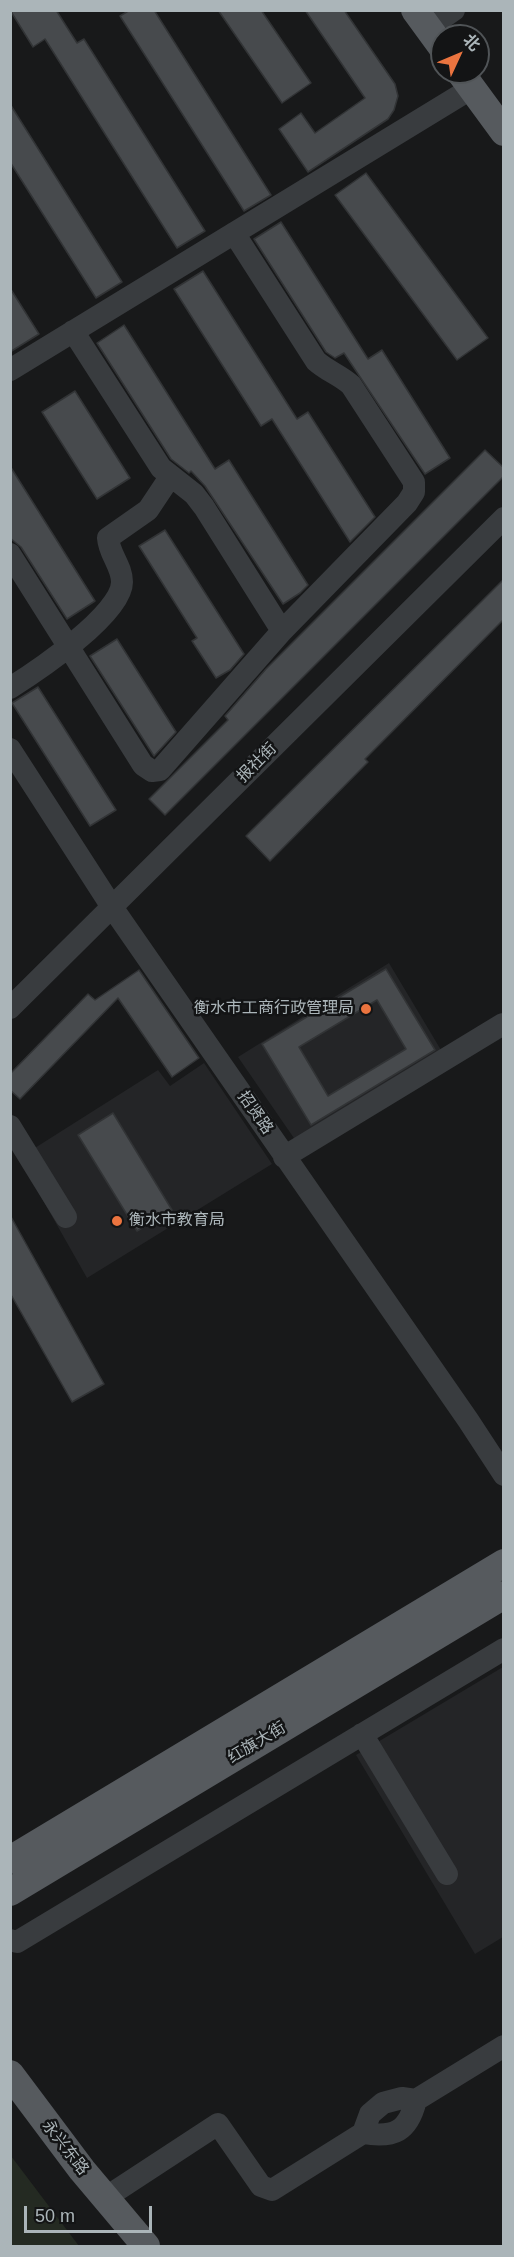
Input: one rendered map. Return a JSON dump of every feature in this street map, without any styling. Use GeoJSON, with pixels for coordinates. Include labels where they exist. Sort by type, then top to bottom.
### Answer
{"type":"FeatureCollection","features":[{"type":"Feature","properties":{"kind":"main road"},"geometry":{"type":"LineString","coordinates":[[415,10],[430,31]]}},
{"type":"Feature","properties":{"kind":"main road"},"geometry":{"type":"LineString","coordinates":[[475,84],[504,132]]}},
{"type":"Feature","properties":{"kind":"main road"},"geometry":{"type":"LineString","coordinates":[[483,84],[504,99]]}},
{"type":"Feature","properties":{"kind":"main road","name":"红旗大街"},"geometry":{"type":"LineString","coordinates":[[10,1860],[504,1563]]}},
{"type":"Feature","properties":{"kind":"main road","name":"红旗大街"},"geometry":{"type":"LineString","coordinates":[[10,1892],[504,1594]]}},
{"type":"Feature","properties":{"kind":"main road","name":"永兴东路"},"geometry":{"type":"LineString","coordinates":[[10,2074],[52,2132],[146,2247]]}},
{"type":"Feature","properties":{"kind":"main road","name":"永兴东路"},"geometry":{"type":"LineString","coordinates":[[10,2108],[120,2247]]}},
{"type":"Feature","properties":{"kind":"street"},"geometry":{"type":"LineString","coordinates":[[10,370],[234,233],[457,84]]}},
{"type":"Feature","properties":{"kind":"street"},"geometry":{"type":"LineString","coordinates":[[10,554],[143,765],[152,771],[160,770],[282,631],[407,503],[414,492],[414,482],[351,385],[326,371],[316,361],[234,233]]}},
{"type":"Feature","properties":{"kind":"street"},"geometry":{"type":"LineString","coordinates":[[73,331],[161,468],[194,494],[204,507],[282,631]]}},
{"type":"Feature","properties":{"kind":"street"},"geometry":{"type":"LineString","coordinates":[[10,688],[46,665],[106,613],[118,597],[122,583],[120,573],[108,549],[108,538],[148,510],[170,477]]}},
{"type":"Feature","properties":{"kind":"street","name":"报社街"},"geometry":{"type":"LineString","coordinates":[[10,1008],[504,518]]}},
{"type":"Feature","properties":{"kind":"street","name":"招贤路"},"geometry":{"type":"LineString","coordinates":[[10,748],[112,907],[504,1475]]}},
{"type":"Feature","properties":{"kind":"street"},"geometry":{"type":"LineString","coordinates":[[284,1156],[502,1024]]}},
{"type":"Feature","properties":{"kind":"street"},"geometry":{"type":"LineString","coordinates":[[10,1126],[66,1217]]}},
{"type":"Feature","properties":{"kind":"street"},"geometry":{"type":"LineString","coordinates":[[10,1940],[17,1942],[504,1648]]}},
{"type":"Feature","properties":{"kind":"street"},"geometry":{"type":"LineString","coordinates":[[362,1734],[447,1874]]}},
{"type":"Feature","properties":{"kind":"street"},"geometry":{"type":"LineString","coordinates":[[363,2133],[377,2135],[403,2128],[408,2123],[416,2100],[504,2046]]}},
{"type":"Feature","properties":{"kind":"street"},"geometry":{"type":"LineString","coordinates":[[105,2198],[218,2124],[261,2186],[272,2190],[363,2133],[370,2114],[383,2103],[402,2098],[416,2100]]}},
{"type":"Feature","properties":{"kind":"shaded area","name":"衡水市工商行政管理局"},"geometry":{"type":"Polygon","coordinates":[[[389,963],[444,1055],[298,1144],[238,1057],[389,963]]]}},
{"type":"Feature","properties":{"kind":"shaded area","name":"衡水市教育局"},"geometry":{"type":"Polygon","coordinates":[[[204,1063],[272,1164],[87,1278],[19,1158],[158,1070],[170,1086],[204,1063]]]}},
{"type":"Feature","properties":{"kind":"shaded area"},"geometry":{"type":"Polygon","coordinates":[[[503,1667],[503,1937],[475,1954],[356,1755],[503,1667]]]}},
{"type":"Feature","properties":{"kind":"shaded area"},"geometry":{"type":"Polygon","coordinates":[[[11,2156],[79,2246],[11,2246],[11,2156]]]}},
{"type":"Feature","properties":{"kind":"building"},"geometry":{"type":"Polygon","coordinates":[[[10,10],[56,10],[77,43],[84,39],[205,231],[177,248],[45,39],[33,47],[10,10]]]}},
{"type":"Feature","properties":{"kind":"building"},"geometry":{"type":"Polygon","coordinates":[[[130,10],[154,10],[271,195],[244,211],[120,16],[130,10]]]}},
{"type":"Feature","properties":{"kind":"building"},"geometry":{"type":"Polygon","coordinates":[[[218,10],[261,10],[311,83],[282,103],[218,10]]]}},
{"type":"Feature","properties":{"kind":"building"},"geometry":{"type":"Polygon","coordinates":[[[305,10],[344,10],[395,84],[398,96],[394,110],[388,119],[308,172],[279,129],[301,113],[315,133],[365,98],[305,10]]]}},
{"type":"Feature","properties":{"kind":"building"},"geometry":{"type":"Polygon","coordinates":[[[10,104],[122,282],[96,298],[10,162],[10,104]]]}},
{"type":"Feature","properties":{"kind":"building"},"geometry":{"type":"Polygon","coordinates":[[[366,173],[488,338],[457,360],[335,195],[366,173]]]}},
{"type":"Feature","properties":{"kind":"building"},"geometry":{"type":"Polygon","coordinates":[[[281,222],[368,359],[382,350],[450,458],[425,474],[344,353],[335,358],[326,352],[254,239],[281,222]]]}},
{"type":"Feature","properties":{"kind":"building"},"geometry":{"type":"Polygon","coordinates":[[[203,271],[297,419],[308,412],[375,517],[350,542],[272,419],[261,426],[174,289],[203,271]]]}},
{"type":"Feature","properties":{"kind":"building"},"geometry":{"type":"Polygon","coordinates":[[[10,288],[39,334],[10,352],[10,288]]]}},
{"type":"Feature","properties":{"kind":"building"},"geometry":{"type":"Polygon","coordinates":[[[124,325],[215,469],[229,460],[308,585],[283,604],[205,486],[191,471],[189,473],[171,459],[97,343],[124,325]]]}},
{"type":"Feature","properties":{"kind":"building"},"geometry":{"type":"Polygon","coordinates":[[[75,391],[130,478],[97,499],[42,412],[75,391]]]}},
{"type":"Feature","properties":{"kind":"building"},"geometry":{"type":"Polygon","coordinates":[[[485,450],[504,468],[504,476],[165,815],[149,799],[228,720],[225,716],[266,669],[485,450]]]}},
{"type":"Feature","properties":{"kind":"building"},"geometry":{"type":"Polygon","coordinates":[[[10,466],[95,601],[67,619],[21,547],[10,538],[10,466]]]}},
{"type":"Feature","properties":{"kind":"building"},"geometry":{"type":"Polygon","coordinates":[[[165,530],[244,654],[230,670],[216,678],[192,641],[197,638],[139,546],[165,530]]]}},
{"type":"Feature","properties":{"kind":"building"},"geometry":{"type":"Polygon","coordinates":[[[504,579],[504,619],[365,759],[368,762],[270,861],[246,836],[504,579]]]}},
{"type":"Feature","properties":{"kind":"building"},"geometry":{"type":"Polygon","coordinates":[[[117,639],[176,732],[154,756],[90,656],[117,639]]]}},
{"type":"Feature","properties":{"kind":"building"},"geometry":{"type":"Polygon","coordinates":[[[38,687],[116,810],[90,826],[12,703],[38,687]]]}},
{"type":"Feature","properties":{"kind":"building"},"geometry":{"type":"Polygon","coordinates":[[[386,969],[435,1050],[311,1125],[262,1044],[386,969]],[[377,1000],[299,1047],[328,1096],[406,1049],[377,1000]]]}},
{"type":"Feature","properties":{"kind":"building"},"geometry":{"type":"Polygon","coordinates":[[[139,970],[199,1058],[172,1077],[118,998],[20,1099],[10,1090],[10,1074],[88,994],[95,1000],[139,970]]]}},
{"type":"Feature","properties":{"kind":"building"},"geometry":{"type":"Polygon","coordinates":[[[113,1113],[172,1210],[137,1231],[78,1135],[113,1113]]]}},
{"type":"Feature","properties":{"kind":"building"},"geometry":{"type":"Polygon","coordinates":[[[10,1215],[104,1384],[72,1402],[10,1293],[10,1215]]]}},
{"type":"Feature","properties":{"kind":"place","name":"衡水市工商行政管理局"},"geometry":{"type":"Point","coordinates":[366,1009]}},
{"type":"Feature","properties":{"kind":"place","name":"衡水市教育局"},"geometry":{"type":"Point","coordinates":[117,1221]}}]}
